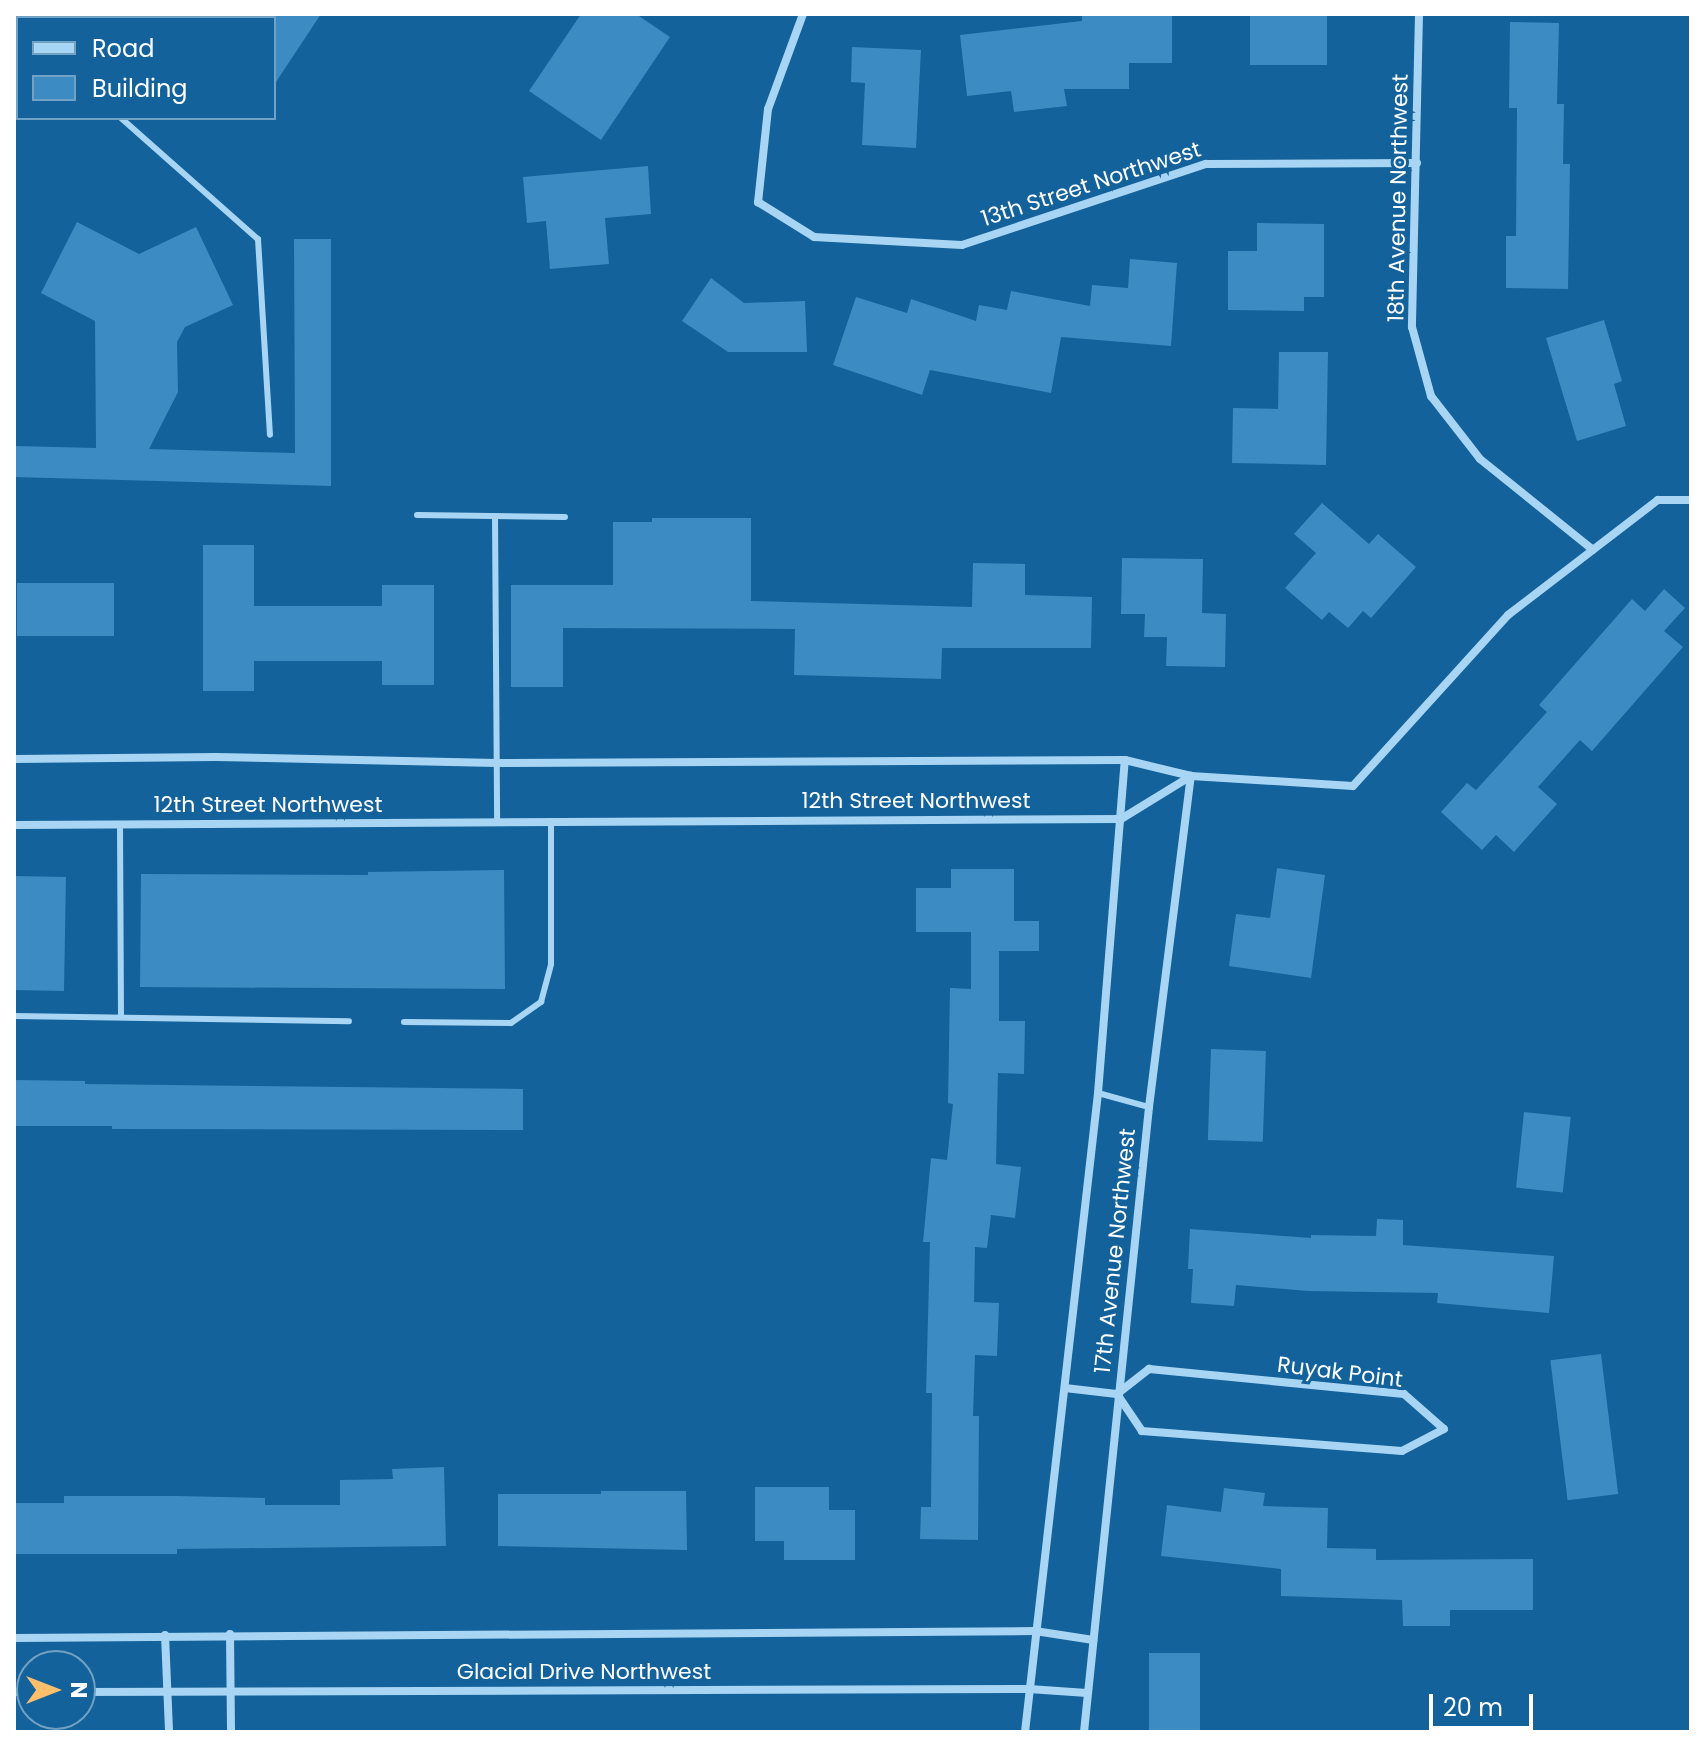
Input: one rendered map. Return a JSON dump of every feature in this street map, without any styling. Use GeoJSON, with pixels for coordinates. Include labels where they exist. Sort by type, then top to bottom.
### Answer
{"type":"FeatureCollection","features":[{"type":"Feature","properties":{"kind":"street","name":"13th Street Northwest"},"geometry":{"type":"LineString","coordinates":[[803,14],[768,109],[758,202],[814,237],[962,245],[1206,164],[1417,163]]}},
{"type":"Feature","properties":{"kind":"street","name":"18th Avenue Northwest"},"geometry":{"type":"LineString","coordinates":[[1419,14],[1412,327],[1431,396],[1480,459],[1593,550]]}},
{"type":"Feature","properties":{"kind":"street"},"geometry":{"type":"LineString","coordinates":[[14,759],[216,757],[497,763],[1125,760],[1191,776],[1353,786],[1508,615],[1658,500],[1691,500]]}},
{"type":"Feature","properties":{"kind":"street"},"geometry":{"type":"LineString","coordinates":[[1025,1732],[1098,1093],[1125,760]]}},
{"type":"Feature","properties":{"kind":"street"},"geometry":{"type":"LineString","coordinates":[[1121,819],[1191,776]]}},
{"type":"Feature","properties":{"kind":"street","name":"17th Avenue Northwest"},"geometry":{"type":"LineString","coordinates":[[1084,1732],[1149,1107],[1191,776]]}},
{"type":"Feature","properties":{"kind":"street","name":"12th Street Northwest"},"geometry":{"type":"LineString","coordinates":[[14,825],[1121,819]]}},
{"type":"Feature","properties":{"kind":"street","name":"Ruyak Point"},"geometry":{"type":"LineString","coordinates":[[1149,1369],[1404,1394],[1444,1429],[1402,1451],[1142,1431],[1117,1394],[1149,1369]]}},
{"type":"Feature","properties":{"kind":"street"},"geometry":{"type":"LineString","coordinates":[[1065,1388],[1117,1394]]}},
{"type":"Feature","properties":{"kind":"street"},"geometry":{"type":"LineString","coordinates":[[14,1638],[230,1634],[1035,1631],[1093,1640]]}},
{"type":"Feature","properties":{"kind":"street"},"geometry":{"type":"LineString","coordinates":[[230,1634],[233,1691],[231,1732]]}},
{"type":"Feature","properties":{"kind":"street"},"geometry":{"type":"LineString","coordinates":[[165,1635],[169,1732]]}},
{"type":"Feature","properties":{"kind":"street","name":"Glacial Drive Northwest"},"geometry":{"type":"LineString","coordinates":[[96,1692],[1029,1689],[1087,1693]]}},
{"type":"Feature","properties":{"kind":"lane"},"geometry":{"type":"LineString","coordinates":[[123,120],[258,239],[270,435]]}},
{"type":"Feature","properties":{"kind":"lane"},"geometry":{"type":"LineString","coordinates":[[417,515],[565,517]]}},
{"type":"Feature","properties":{"kind":"lane"},"geometry":{"type":"LineString","coordinates":[[495,516],[497,821]]}},
{"type":"Feature","properties":{"kind":"lane"},"geometry":{"type":"LineString","coordinates":[[404,1022],[511,1023],[541,1002],[551,964],[551,821]]}},
{"type":"Feature","properties":{"kind":"lane"},"geometry":{"type":"LineString","coordinates":[[120,824],[121,1017]]}},
{"type":"Feature","properties":{"kind":"lane"},"geometry":{"type":"LineString","coordinates":[[14,1016],[349,1021]]}},
{"type":"Feature","properties":{"kind":"lane"},"geometry":{"type":"LineString","coordinates":[[1098,1093],[1149,1107]]}},
{"type":"Feature","properties":{"kind":"building"},"geometry":{"type":"Polygon","coordinates":[[[321,14],[276,82],[276,16],[321,14]]]}},
{"type":"Feature","properties":{"kind":"building"},"geometry":{"type":"Polygon","coordinates":[[[581,14],[636,14],[670,37],[601,140],[529,91],[581,14]]]}},
{"type":"Feature","properties":{"kind":"building"},"geometry":{"type":"Polygon","coordinates":[[[1082,14],[1172,14],[1172,63],[1129,63],[1129,89],[1064,89],[1067,106],[1014,112],[1011,91],[967,96],[960,35],[1082,21],[1082,14]]]}},
{"type":"Feature","properties":{"kind":"building"},"geometry":{"type":"Polygon","coordinates":[[[1250,14],[1327,14],[1327,65],[1250,65],[1250,14]]]}},
{"type":"Feature","properties":{"kind":"building"},"geometry":{"type":"Polygon","coordinates":[[[1510,22],[1559,23],[1557,104],[1564,104],[1563,164],[1570,164],[1568,289],[1506,288],[1506,236],[1516,236],[1517,108],[1509,108],[1510,22]]]}},
{"type":"Feature","properties":{"kind":"building"},"geometry":{"type":"Polygon","coordinates":[[[852,47],[921,50],[916,148],[862,145],[865,83],[851,82],[852,47]]]}},
{"type":"Feature","properties":{"kind":"building"},"geometry":{"type":"Polygon","coordinates":[[[648,166],[651,214],[605,218],[609,264],[550,269],[546,221],[527,223],[523,177],[648,166]]]}},
{"type":"Feature","properties":{"kind":"building"},"geometry":{"type":"Polygon","coordinates":[[[77,222],[139,254],[196,227],[233,305],[185,327],[177,342],[178,392],[149,449],[295,453],[294,239],[331,239],[331,486],[14,477],[14,446],[96,448],[95,321],[41,293],[77,222]]]}},
{"type":"Feature","properties":{"kind":"building"},"geometry":{"type":"Polygon","coordinates":[[[1257,223],[1324,224],[1324,297],[1304,297],[1304,311],[1228,310],[1228,251],[1257,251],[1257,223]]]}},
{"type":"Feature","properties":{"kind":"building"},"geometry":{"type":"Polygon","coordinates":[[[1130,259],[1177,263],[1171,346],[1061,337],[1051,393],[930,370],[922,395],[833,365],[856,297],[907,313],[911,299],[976,321],[979,305],[1007,310],[1011,291],[1090,306],[1092,285],[1128,288],[1130,259]]]}},
{"type":"Feature","properties":{"kind":"building"},"geometry":{"type":"Polygon","coordinates":[[[711,278],[744,303],[805,301],[807,352],[728,352],[682,321],[711,278]]]}},
{"type":"Feature","properties":{"kind":"building"},"geometry":{"type":"Polygon","coordinates":[[[1604,320],[1622,381],[1614,384],[1626,426],[1577,441],[1546,338],[1604,320]]]}},
{"type":"Feature","properties":{"kind":"building"},"geometry":{"type":"Polygon","coordinates":[[[1279,352],[1328,352],[1326,465],[1232,463],[1233,408],[1278,409],[1279,352]]]}},
{"type":"Feature","properties":{"kind":"building"},"geometry":{"type":"Polygon","coordinates":[[[1322,503],[1369,544],[1378,534],[1416,567],[1371,618],[1363,611],[1348,628],[1329,612],[1322,620],[1285,588],[1316,553],[1294,534],[1322,503]]]}},
{"type":"Feature","properties":{"kind":"building"},"geometry":{"type":"Polygon","coordinates":[[[652,518],[751,518],[751,601],[972,607],[973,563],[1025,564],[1025,595],[1092,597],[1091,648],[942,648],[941,679],[794,675],[795,629],[563,628],[563,687],[511,687],[511,585],[613,585],[613,522],[652,522],[652,518]]]}},
{"type":"Feature","properties":{"kind":"building"},"geometry":{"type":"Polygon","coordinates":[[[203,545],[254,545],[254,606],[382,606],[382,585],[434,585],[434,685],[382,685],[382,661],[254,661],[254,691],[203,691],[203,545]]]}},
{"type":"Feature","properties":{"kind":"building"},"geometry":{"type":"Polygon","coordinates":[[[1122,558],[1203,559],[1202,613],[1226,614],[1225,667],[1166,666],[1167,637],[1144,637],[1145,614],[1121,614],[1122,558]]]}},
{"type":"Feature","properties":{"kind":"building"},"geometry":{"type":"Polygon","coordinates":[[[17,583],[114,583],[114,636],[17,636],[17,583]]]}},
{"type":"Feature","properties":{"kind":"building"},"geometry":{"type":"Polygon","coordinates":[[[1664,589],[1685,608],[1664,631],[1683,647],[1592,751],[1580,740],[1538,787],[1557,804],[1514,852],[1496,835],[1482,850],[1441,812],[1467,783],[1476,790],[1547,712],[1539,705],[1632,599],[1645,611],[1664,589]]]}},
{"type":"Feature","properties":{"kind":"building"},"geometry":{"type":"Polygon","coordinates":[[[1277,868],[1325,875],[1311,978],[1229,966],[1236,914],[1270,918],[1277,868]]]}},
{"type":"Feature","properties":{"kind":"building"},"geometry":{"type":"Polygon","coordinates":[[[951,869],[1014,869],[1014,921],[1039,921],[1039,951],[999,951],[999,1021],[1025,1021],[1024,1074],[998,1073],[996,1164],[1021,1167],[1015,1218],[991,1215],[987,1248],[975,1247],[974,1302],[999,1303],[997,1356],[975,1355],[973,1416],[979,1416],[978,1540],[920,1539],[921,1507],[931,1507],[932,1393],[926,1393],[930,1242],[923,1242],[931,1158],[947,1160],[953,1104],[948,1103],[950,988],[971,989],[971,932],[916,932],[916,888],[951,888],[951,869]]]}},
{"type":"Feature","properties":{"kind":"building"},"geometry":{"type":"Polygon","coordinates":[[[504,870],[505,989],[140,987],[141,874],[368,875],[368,872],[504,870]]]}},
{"type":"Feature","properties":{"kind":"building"},"geometry":{"type":"Polygon","coordinates":[[[14,876],[66,877],[64,991],[14,990],[14,876]]]}},
{"type":"Feature","properties":{"kind":"building"},"geometry":{"type":"Polygon","coordinates":[[[1211,1049],[1266,1051],[1263,1142],[1208,1140],[1211,1049]]]}},
{"type":"Feature","properties":{"kind":"building"},"geometry":{"type":"Polygon","coordinates":[[[14,1080],[85,1081],[85,1084],[523,1089],[523,1130],[14,1126],[14,1080]]]}},
{"type":"Feature","properties":{"kind":"building"},"geometry":{"type":"Polygon","coordinates":[[[1524,1112],[1571,1117],[1563,1192],[1516,1188],[1524,1112]]]}},
{"type":"Feature","properties":{"kind":"building"},"geometry":{"type":"Polygon","coordinates":[[[1377,1219],[1403,1220],[1403,1245],[1554,1256],[1549,1313],[1437,1303],[1438,1293],[1308,1291],[1236,1285],[1234,1306],[1191,1303],[1193,1269],[1188,1269],[1190,1229],[1311,1238],[1311,1235],[1376,1236],[1377,1219]]]}},
{"type":"Feature","properties":{"kind":"building"},"geometry":{"type":"Polygon","coordinates":[[[1601,1354],[1618,1494],[1568,1500],[1550,1360],[1601,1354]]]}},
{"type":"Feature","properties":{"kind":"building"},"geometry":{"type":"Polygon","coordinates":[[[444,1467],[446,1546],[177,1549],[177,1554],[14,1554],[14,1503],[64,1503],[64,1496],[177,1496],[265,1498],[265,1505],[340,1505],[340,1480],[393,1479],[392,1469],[444,1467]]]}},
{"type":"Feature","properties":{"kind":"building"},"geometry":{"type":"Polygon","coordinates":[[[755,1487],[829,1487],[829,1510],[855,1510],[855,1560],[784,1560],[784,1541],[755,1541],[755,1487]]]}},
{"type":"Feature","properties":{"kind":"building"},"geometry":{"type":"Polygon","coordinates":[[[1224,1488],[1265,1493],[1263,1506],[1328,1508],[1327,1548],[1376,1549],[1376,1560],[1533,1559],[1533,1610],[1450,1610],[1450,1626],[1403,1626],[1402,1600],[1281,1596],[1281,1569],[1161,1556],[1167,1505],[1221,1512],[1224,1488]]]}},
{"type":"Feature","properties":{"kind":"building"},"geometry":{"type":"Polygon","coordinates":[[[601,1491],[686,1491],[687,1550],[498,1546],[498,1494],[601,1494],[601,1491]]]}},
{"type":"Feature","properties":{"kind":"building"},"geometry":{"type":"Polygon","coordinates":[[[1149,1653],[1200,1653],[1200,1732],[1149,1732],[1149,1653]]]}}]}
